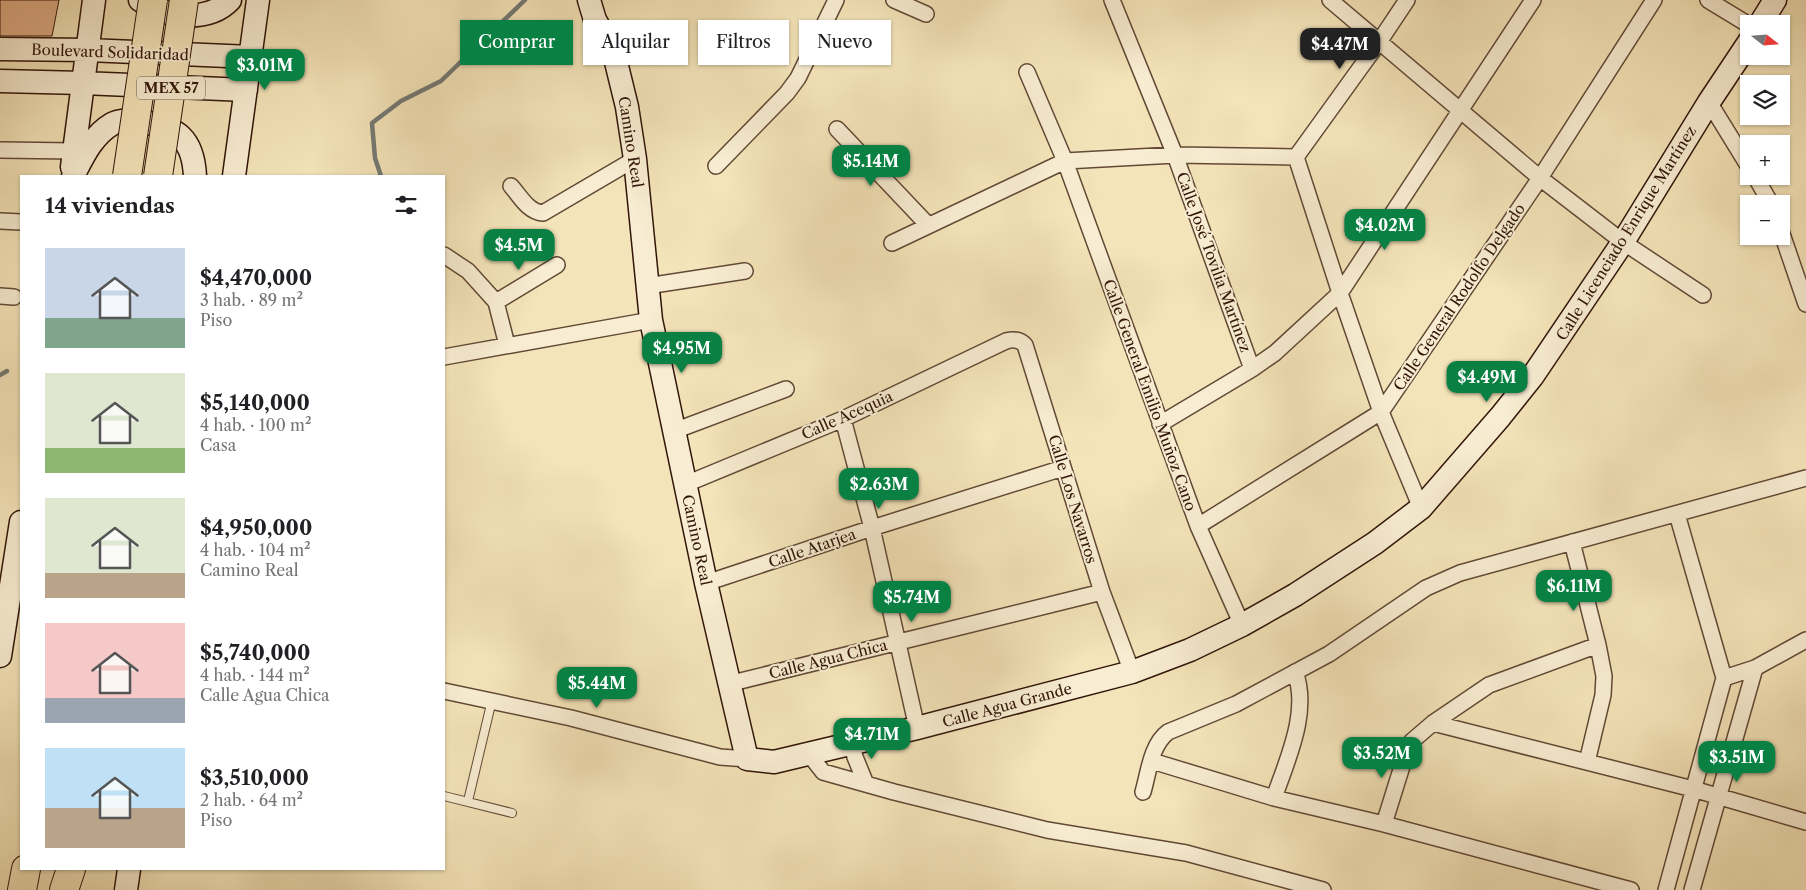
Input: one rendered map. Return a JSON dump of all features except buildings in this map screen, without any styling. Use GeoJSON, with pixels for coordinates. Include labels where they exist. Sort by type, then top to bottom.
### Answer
{"type":"FeatureCollection","features":[{"type":"Feature","properties":{"kind":"highway","name":"MEX 57"},"geometry":{"type":"LineString","coordinates":[[127,175],[153,0]]}},
{"type":"Feature","properties":{"kind":"highway","name":"MEX 57"},"geometry":{"type":"LineString","coordinates":[[158,175],[184,0]]}},
{"type":"Feature","properties":{"kind":"highway"},"geometry":{"type":"LineString","coordinates":[[22,890],[26,870]]}},
{"type":"Feature","properties":{"kind":"highway"},"geometry":{"type":"LineString","coordinates":[[56,890],[59,870]]}},
{"type":"Feature","properties":{"kind":"highway"},"geometry":{"type":"LineString","coordinates":[[64,890],[71,870]]}},
{"type":"Feature","properties":{"kind":"street"},"geometry":{"type":"LineString","coordinates":[[72,175],[94,0]]}},
{"type":"Feature","properties":{"kind":"street"},"geometry":{"type":"LineString","coordinates":[[140,0],[154,8],[187,15],[214,11],[230,0]]}},
{"type":"Feature","properties":{"kind":"street"},"geometry":{"type":"LineString","coordinates":[[234,175],[258,0]]}},
{"type":"Feature","properties":{"kind":"street","name":"Camino Real"},"geometry":{"type":"LineString","coordinates":[[589,0],[595,20],[610,46],[616,62],[627,107],[636,159],[651,320],[728,684],[747,759]]}},
{"type":"Feature","properties":{"kind":"street"},"geometry":{"type":"LineString","coordinates":[[716,166],[798,78],[836,0]]}},
{"type":"Feature","properties":{"kind":"street"},"geometry":{"type":"LineString","coordinates":[[894,0],[926,14]]}},
{"type":"Feature","properties":{"kind":"street","name":"Calle José Tovilia Martínez"},"geometry":{"type":"LineString","coordinates":[[1112,0],[1175,155],[1252,369]]}},
{"type":"Feature","properties":{"kind":"street"},"geometry":{"type":"LineString","coordinates":[[1330,0],[1540,178],[1622,242],[1703,295]]}},
{"type":"Feature","properties":{"kind":"street"},"geometry":{"type":"LineString","coordinates":[[1296,157],[1407,0]]}},
{"type":"Feature","properties":{"kind":"street"},"geometry":{"type":"LineString","coordinates":[[1160,424],[1252,369],[1288,342],[1340,292],[1533,0]]}},
{"type":"Feature","properties":{"kind":"street","name":"Calle General Rodolfo Delgado"},"geometry":{"type":"LineString","coordinates":[[1198,526],[1381,412],[1540,178],[1654,0]]}},
{"type":"Feature","properties":{"kind":"street"},"geometry":{"type":"LineString","coordinates":[[1708,0],[1740,20]]}},
{"type":"Feature","properties":{"kind":"street"},"geometry":{"type":"LineString","coordinates":[[1766,15],[1775,0]]}},
{"type":"Feature","properties":{"kind":"street","name":"Boulevard Solidaridad"},"geometry":{"type":"LineString","coordinates":[[0,49],[88,50],[251,57]]}},
{"type":"Feature","properties":{"kind":"street","name":"Calle Licenciado Enrique Martínez"},"geometry":{"type":"LineString","coordinates":[[1132,672],[1190,650],[1242,626],[1295,595],[1375,543],[1420,508],[1500,417],[1532,377],[1622,242],[1740,56]]}},
{"type":"Feature","properties":{"kind":"street","name":"Calle General Emilio Muñoz Cano"},"geometry":{"type":"LineString","coordinates":[[1026,72],[1065,161],[1198,526],[1242,626]]}},
{"type":"Feature","properties":{"kind":"street"},"geometry":{"type":"LineString","coordinates":[[0,81],[246,90]]}},
{"type":"Feature","properties":{"kind":"street"},"geometry":{"type":"LineString","coordinates":[[1709,102],[1740,152]]}},
{"type":"Feature","properties":{"kind":"street"},"geometry":{"type":"LineString","coordinates":[[73,175],[99,133],[114,122],[134,120],[175,130],[186,141],[192,154],[195,175]]}},
{"type":"Feature","properties":{"kind":"street"},"geometry":{"type":"LineString","coordinates":[[837,129],[928,225]]}},
{"type":"Feature","properties":{"kind":"street"},"geometry":{"type":"LineString","coordinates":[[0,150],[74,151]]}},
{"type":"Feature","properties":{"kind":"street"},"geometry":{"type":"LineString","coordinates":[[892,243],[1065,161],[1175,155],[1296,157]]}},
{"type":"Feature","properties":{"kind":"street"},"geometry":{"type":"LineString","coordinates":[[1296,157],[1381,412],[1420,508]]}},
{"type":"Feature","properties":{"kind":"street"},"geometry":{"type":"LineString","coordinates":[[511,186],[531,209],[543,213],[636,159]]}},
{"type":"Feature","properties":{"kind":"street"},"geometry":{"type":"LineString","coordinates":[[0,221],[20,222]]}},
{"type":"Feature","properties":{"kind":"street"},"geometry":{"type":"LineString","coordinates":[[1786,245],[1806,304]]}},
{"type":"Feature","properties":{"kind":"street"},"geometry":{"type":"LineString","coordinates":[[445,256],[468,271],[496,302],[507,346]]}},
{"type":"Feature","properties":{"kind":"street"},"geometry":{"type":"LineString","coordinates":[[496,302],[557,265]]}},
{"type":"Feature","properties":{"kind":"street"},"geometry":{"type":"LineString","coordinates":[[647,286],[745,270]]}},
{"type":"Feature","properties":{"kind":"street"},"geometry":{"type":"LineString","coordinates":[[445,357],[651,320]]}},
{"type":"Feature","properties":{"kind":"street","name":"Calle Los Navarros"},"geometry":{"type":"LineString","coordinates":[[1006,341],[1017,340],[1025,345],[1102,592],[1132,672]]}},
{"type":"Feature","properties":{"kind":"street","name":"Calle Acequia"},"geometry":{"type":"LineString","coordinates":[[686,484],[843,419],[1006,341]]}},
{"type":"Feature","properties":{"kind":"street"},"geometry":{"type":"LineString","coordinates":[[674,431],[786,389]]}},
{"type":"Feature","properties":{"kind":"street"},"geometry":{"type":"LineString","coordinates":[[843,419],[872,528],[918,728]]}},
{"type":"Feature","properties":{"kind":"street","name":"Calle Atarjea"},"geometry":{"type":"LineString","coordinates":[[706,583],[1063,468]]}},
{"type":"Feature","properties":{"kind":"street"},"geometry":{"type":"LineString","coordinates":[[1143,792],[1158,742],[1168,732],[1236,704],[1329,654],[1426,588],[1438,582],[1460,573],[1806,478]]}},
{"type":"Feature","properties":{"kind":"street"},"geometry":{"type":"LineString","coordinates":[[1666,890],[1724,678],[1677,514]]}},
{"type":"Feature","properties":{"kind":"street"},"geometry":{"type":"LineString","coordinates":[[0,656],[20,528]]}},
{"type":"Feature","properties":{"kind":"street"},"geometry":{"type":"LineString","coordinates":[[1572,542],[1604,676],[1604,686],[1587,762]]}},
{"type":"Feature","properties":{"kind":"street","name":"Calle Agua Chica"},"geometry":{"type":"LineString","coordinates":[[728,684],[1102,592]]}},
{"type":"Feature","properties":{"kind":"street"},"geometry":{"type":"LineString","coordinates":[[1724,678],[1755,668],[1806,640]]}},
{"type":"Feature","properties":{"kind":"street"},"geometry":{"type":"LineString","coordinates":[[1384,824],[1408,747],[1417,736],[1489,684],[1598,645]]}},
{"type":"Feature","properties":{"kind":"street"},"geometry":{"type":"LineString","coordinates":[[1692,890],[1755,668]]}},
{"type":"Feature","properties":{"kind":"street","name":"Calle Agua Grande"},"geometry":{"type":"LineString","coordinates":[[445,691],[571,718],[720,757],[774,762],[918,728],[1132,672]]}},
{"type":"Feature","properties":{"kind":"street"},"geometry":{"type":"LineString","coordinates":[[1274,798],[1300,713],[1300,684],[1295,672]]}},
{"type":"Feature","properties":{"kind":"street"},"geometry":{"type":"LineString","coordinates":[[1433,723],[1694,789],[1806,822]]}},
{"type":"Feature","properties":{"kind":"street"},"geometry":{"type":"LineString","coordinates":[[852,744],[866,784]]}},
{"type":"Feature","properties":{"kind":"street"},"geometry":{"type":"LineString","coordinates":[[809,754],[823,772],[866,784],[1047,830],[1186,853],[1323,890]]}},
{"type":"Feature","properties":{"kind":"street"},"geometry":{"type":"LineString","coordinates":[[1152,762],[1274,798],[1384,824],[1631,890]]}},
{"type":"Feature","properties":{"kind":"street"},"geometry":{"type":"LineString","coordinates":[[126,890],[129,870]]}},
{"type":"Feature","properties":{"kind":"lane"},"geometry":{"type":"LineString","coordinates":[[468,801],[492,700]]}},
{"type":"Feature","properties":{"kind":"lane"},"geometry":{"type":"LineString","coordinates":[[445,796],[512,813]]}},
{"type":"Feature","properties":{"kind":"waterway"},"geometry":{"type":"LineString","coordinates":[[381,175],[375,158],[372,123],[401,101],[441,81],[525,0]]}},
{"type":"Feature","properties":{"kind":"waterway"},"geometry":{"type":"LineString","coordinates":[[0,375],[7,371]]}}]}
